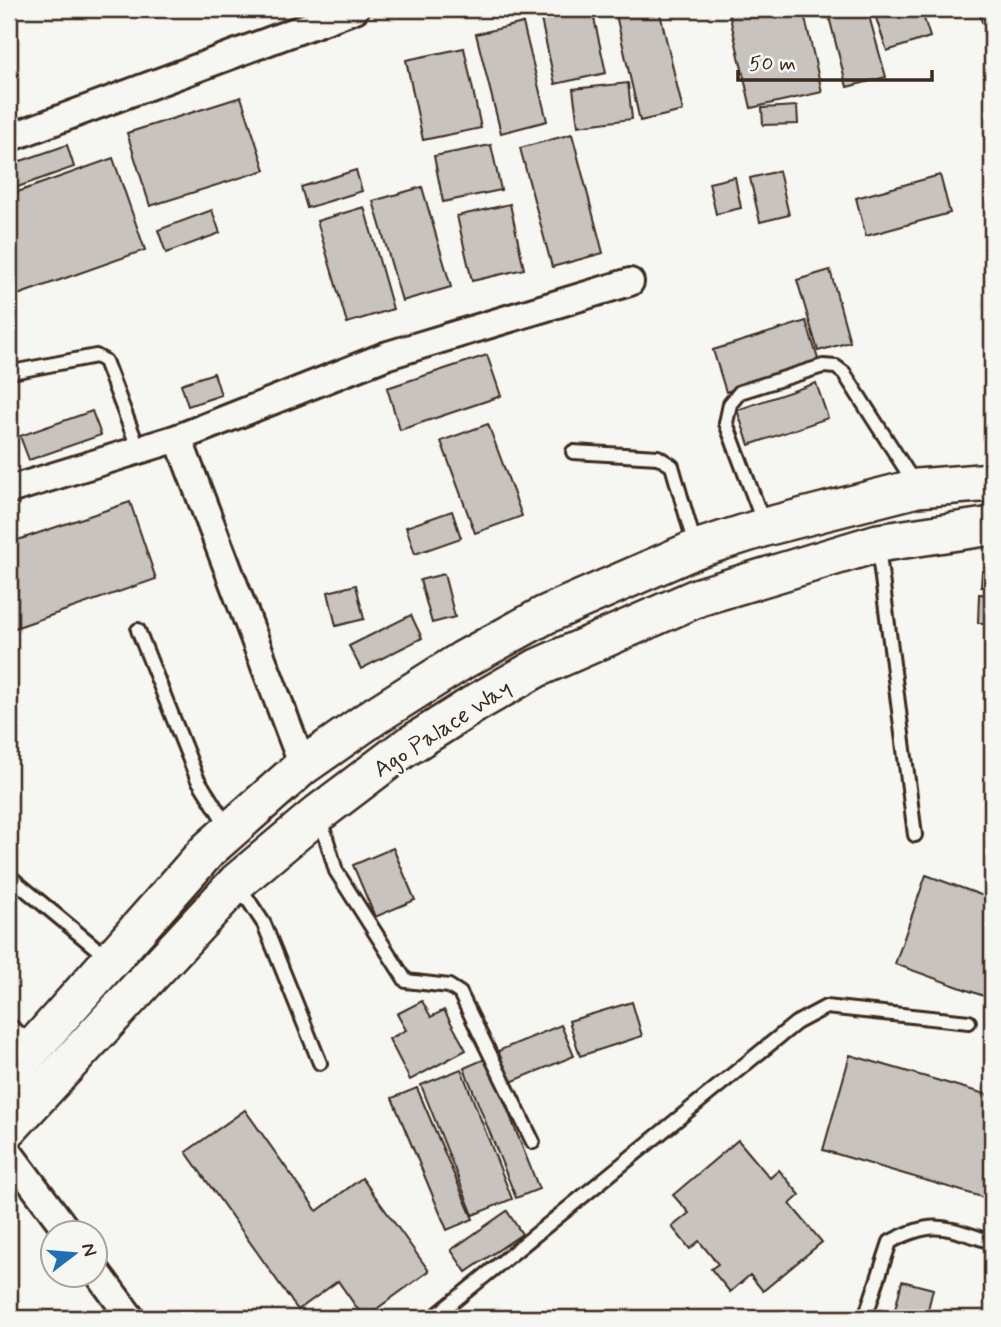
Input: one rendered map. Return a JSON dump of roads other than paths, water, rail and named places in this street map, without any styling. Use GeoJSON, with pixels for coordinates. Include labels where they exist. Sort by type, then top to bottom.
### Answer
{"type":"FeatureCollection","features":[{"type":"Feature","properties":{"kind":"main road","name":"Ago Palace Way"},"geometry":{"type":"LineString","coordinates":[[9,1075],[22,1035],[111,960],[208,850],[303,766],[376,715],[487,647],[545,615],[696,549],[765,527],[917,488],[992,482]]}},
{"type":"Feature","properties":{"kind":"main road","name":"Ago Palace Way"},"geometry":{"type":"LineString","coordinates":[[9,1128],[237,883],[319,813],[402,750],[537,668],[699,597],[878,543],[992,526]]}},
{"type":"Feature","properties":{"kind":"street"},"geometry":{"type":"LineString","coordinates":[[9,138],[346,10]]}},
{"type":"Feature","properties":{"kind":"street"},"geometry":{"type":"LineString","coordinates":[[9,490],[178,438],[388,355],[630,282]]}},
{"type":"Feature","properties":{"kind":"street"},"geometry":{"type":"LineString","coordinates":[[178,438],[303,766]]}},
{"type":"Feature","properties":{"kind":"street"},"geometry":{"type":"LineString","coordinates":[[9,1153],[57,1218]]}},
{"type":"Feature","properties":{"kind":"street"},"geometry":{"type":"LineString","coordinates":[[108,1287],[131,1318]]}},
{"type":"Feature","properties":{"kind":"lane"},"geometry":{"type":"LineString","coordinates":[[12,372],[96,356],[105,361],[139,450]]}},
{"type":"Feature","properties":{"kind":"lane"},"geometry":{"type":"LineString","coordinates":[[765,527],[726,423],[730,404],[740,392],[823,366],[836,368],[844,373],[917,488]]}},
{"type":"Feature","properties":{"kind":"lane"},"geometry":{"type":"LineString","coordinates":[[573,452],[658,457],[672,466],[696,549]]}},
{"type":"Feature","properties":{"kind":"lane"},"geometry":{"type":"LineString","coordinates":[[878,543],[915,835]]}},
{"type":"Feature","properties":{"kind":"lane"},"geometry":{"type":"LineString","coordinates":[[138,630],[197,778],[230,831]]}},
{"type":"Feature","properties":{"kind":"lane"},"geometry":{"type":"LineString","coordinates":[[319,813],[336,871],[400,974],[406,981],[449,986],[460,993],[533,1142]]}},
{"type":"Feature","properties":{"kind":"lane"},"geometry":{"type":"LineString","coordinates":[[9,876],[111,960]]}},
{"type":"Feature","properties":{"kind":"lane"},"geometry":{"type":"LineString","coordinates":[[237,883],[264,924],[320,1063]]}},
{"type":"Feature","properties":{"kind":"lane"},"geometry":{"type":"LineString","coordinates":[[433,1318],[796,1023],[826,1007],[969,1022]]}},
{"type":"Feature","properties":{"kind":"lane"},"geometry":{"type":"LineString","coordinates":[[866,1318],[890,1242],[914,1229],[938,1226],[992,1242]]}}]}
